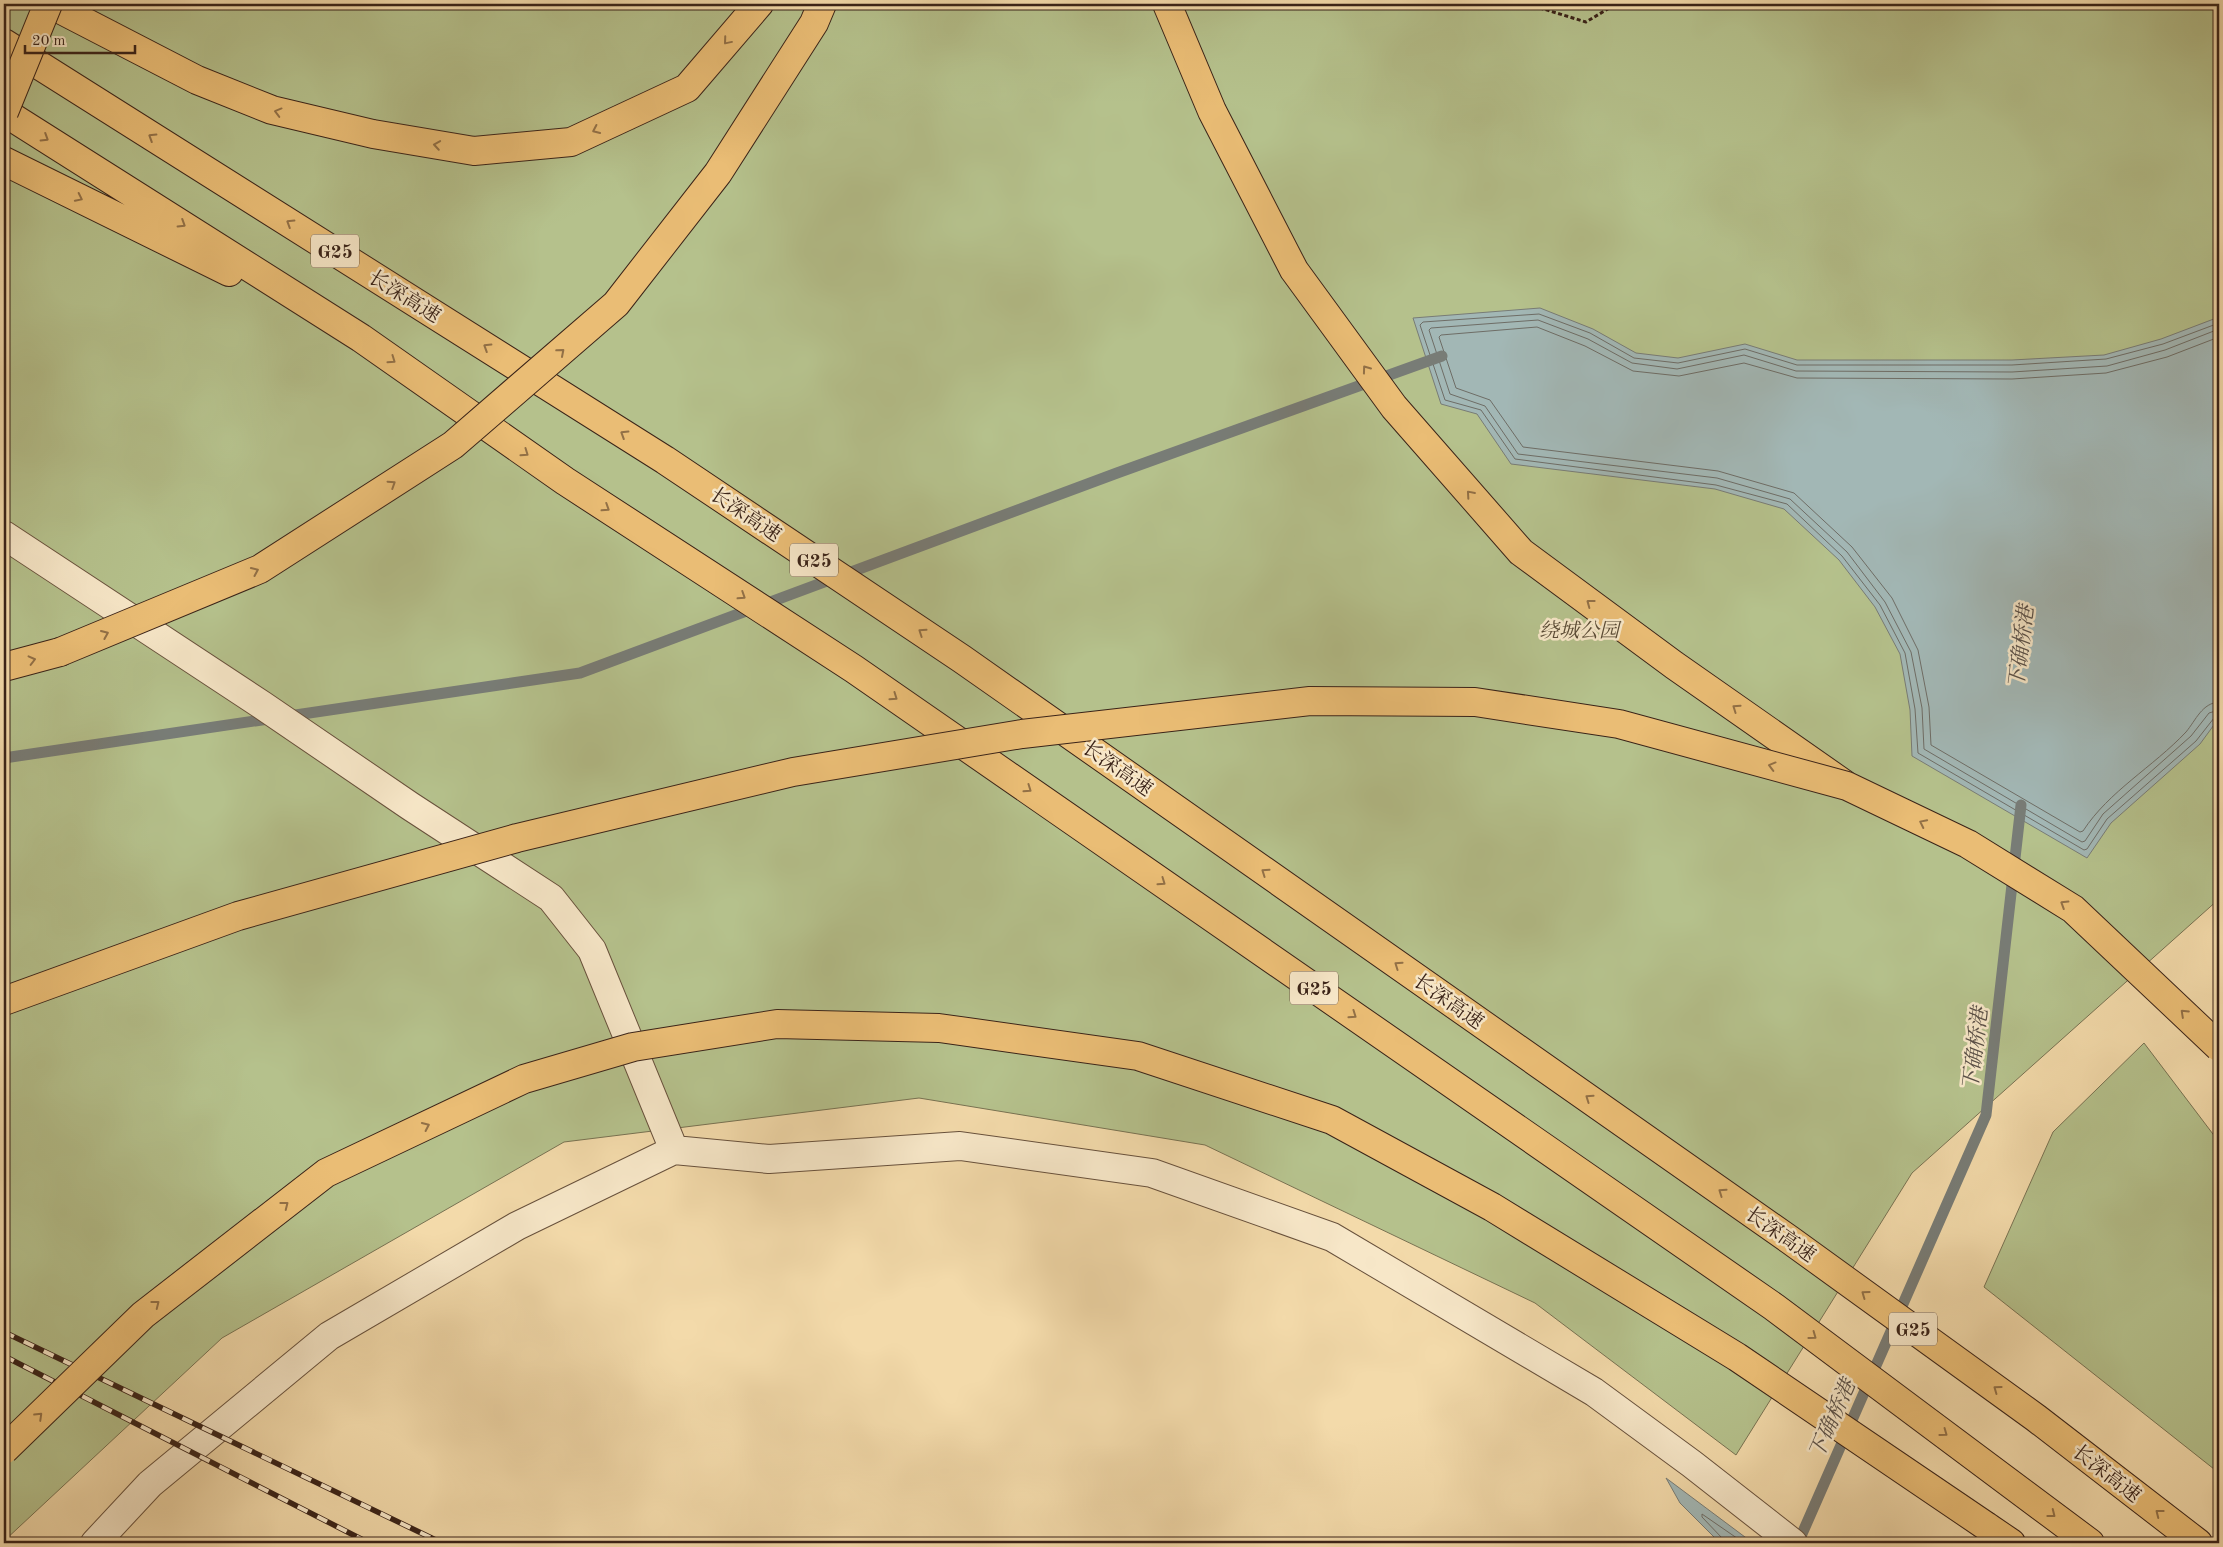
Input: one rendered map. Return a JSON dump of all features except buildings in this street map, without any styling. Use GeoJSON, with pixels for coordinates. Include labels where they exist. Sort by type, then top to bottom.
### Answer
{"type":"FeatureCollection","features":[{"type":"Feature","properties":{"kind":"highway"},"geometry":{"type":"LineString","coordinates":[[4,112],[49,4],[197,80],[272,110],[372,134],[474,151],[571,142],[687,88],[759,4]]}},
{"type":"Feature","properties":{"kind":"highway"},"geometry":{"type":"LineString","coordinates":[[4,667],[60,652],[260,569],[453,445],[616,304],[718,173],[814,23],[822,4]]}},
{"type":"Feature","properties":{"kind":"highway"},"geometry":{"type":"LineString","coordinates":[[1167,4],[1212,111],[1294,270],[1394,407],[1522,552],[1674,665],[1847,786],[1968,844],[2073,909],[2219,1047]]}},
{"type":"Feature","properties":{"kind":"highway","name":"长深高速"},"geometry":{"type":"LineString","coordinates":[[4,43],[666,460],[962,660],[1790,1240],[2036,1418],[2198,1543]]}},
{"type":"Feature","properties":{"kind":"highway","name":"G25"},"geometry":{"type":"LineString","coordinates":[[4,112],[361,338],[565,482],[854,669],[1774,1307],[2015,1485],[2090,1543]]}},
{"type":"Feature","properties":{"kind":"highway"},"geometry":{"type":"LineString","coordinates":[[4,161],[361,338]]}},
{"type":"Feature","properties":{"kind":"highway"},"geometry":{"type":"LineString","coordinates":[[4,1001],[238,916],[517,838],[793,772],[1022,734],[1310,701],[1474,702],[1619,724],[1847,786]]}},
{"type":"Feature","properties":{"kind":"highway"},"geometry":{"type":"LineString","coordinates":[[4,1450],[142,1315],[326,1173],[524,1079],[633,1047],[777,1024],[939,1028],[1138,1056],[1332,1120],[1492,1207],[1737,1357],[2010,1543]]}},
{"type":"Feature","properties":{"kind":"street"},"geometry":{"type":"LineString","coordinates":[[4,535],[374,780],[410,806],[552,898],[592,950],[674,1150]]}},
{"type":"Feature","properties":{"kind":"street"},"geometry":{"type":"LineString","coordinates":[[94,1543],[150,1484],[329,1336],[517,1226],[674,1150],[769,1159],[960,1146],[1152,1173],[1332,1237],[1594,1392],[1692,1464],[1793,1543]]}},
{"type":"Feature","properties":{"kind":"path"},"geometry":{"type":"LineString","coordinates":[[1527,4],[1586,22],[1616,4]]}},
{"type":"Feature","properties":{"kind":"green space","name":"绕城公园"},"geometry":{"type":"Polygon","coordinates":[[[4,4],[2219,4],[2219,899],[1912,1173],[1736,1455],[1535,1303],[1205,1145],[919,1098],[564,1142],[222,1338],[4,1541],[4,4]]]}},
{"type":"Feature","properties":{"kind":"green space"},"geometry":{"type":"Polygon","coordinates":[[[2144,1043],[2219,1142],[2219,1473],[1984,1287],[2053,1132],[2144,1043]]]}},
{"type":"Feature","properties":{"kind":"water"},"geometry":{"type":"Polygon","coordinates":[[[1540,308],[1593,329],[1636,353],[1678,358],[1745,344],[1797,360],[2012,360],[2104,355],[2161,339],[2219,317],[2219,718],[2200,744],[2111,823],[2087,858],[1912,756],[1910,710],[1900,654],[1875,607],[1839,560],[1784,509],[1715,489],[1511,464],[1477,414],[1441,404],[1413,318],[1540,308]]]}},
{"type":"Feature","properties":{"kind":"water"},"geometry":{"type":"Polygon","coordinates":[[[1666,1478],[1753,1543],[1720,1543],[1680,1503],[1666,1478]]]}},
{"type":"Feature","properties":{"kind":"waterway"},"geometry":{"type":"LineString","coordinates":[[4,758],[580,673],[1117,473],[1442,356]]}},
{"type":"Feature","properties":{"kind":"waterway","name":"下确桥港"},"geometry":{"type":"LineString","coordinates":[[1798,1543],[1986,1115],[2021,805]]}},
{"type":"Feature","properties":{"kind":"railway"},"geometry":{"type":"LineString","coordinates":[[4,1332],[442,1543]]}},
{"type":"Feature","properties":{"kind":"railway"},"geometry":{"type":"LineString","coordinates":[[4,1356],[369,1543]]}}]}
